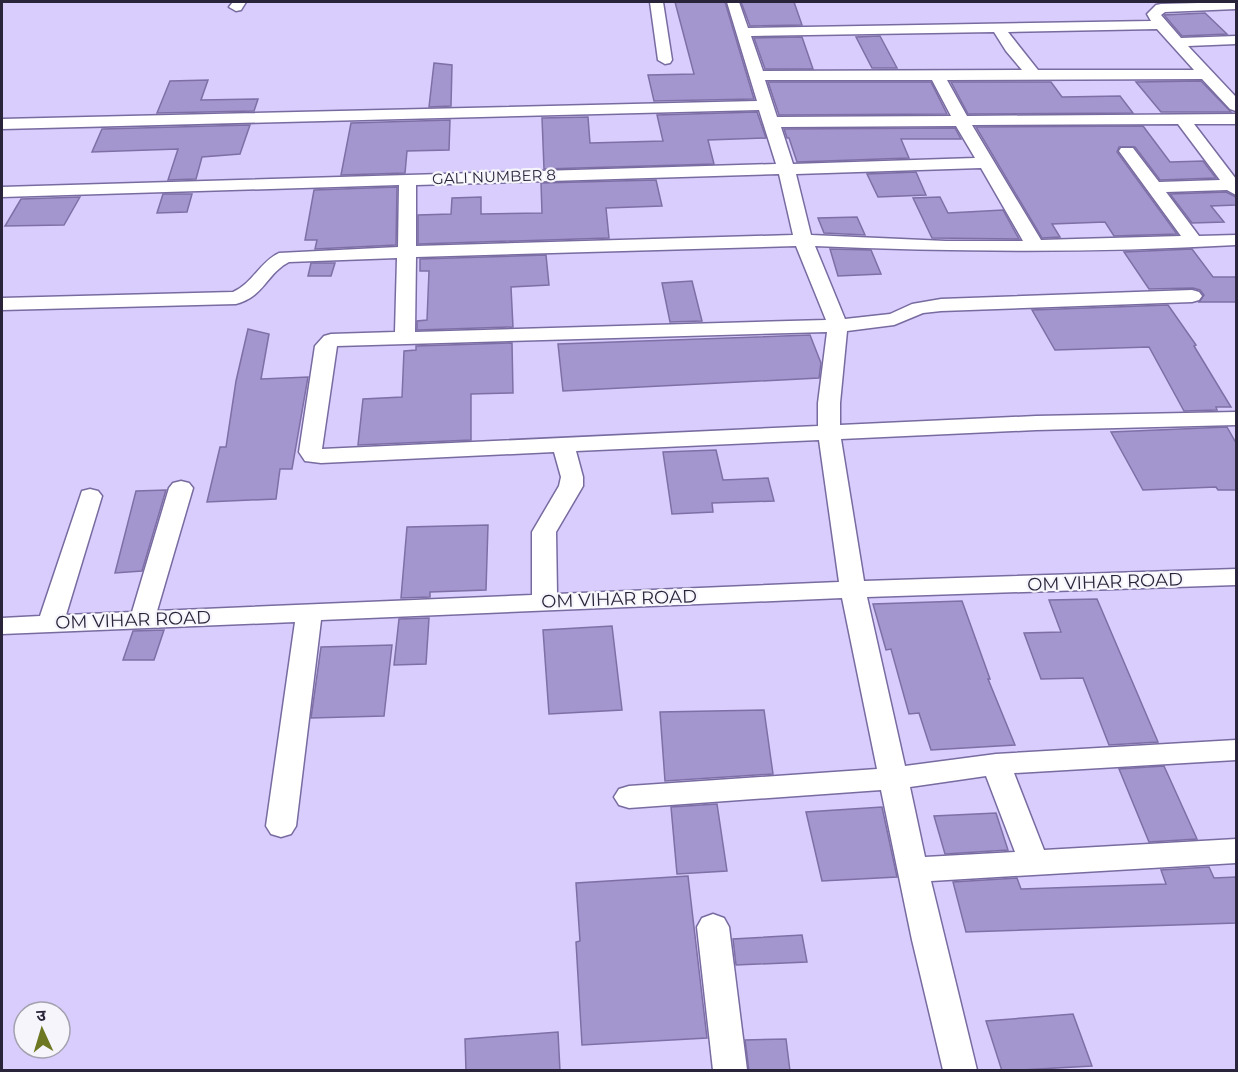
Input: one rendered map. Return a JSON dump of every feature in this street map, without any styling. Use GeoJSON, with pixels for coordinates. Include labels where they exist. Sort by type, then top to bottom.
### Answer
{"type":"FeatureCollection","features":[{"type":"Feature","properties":{"kind":"street"},"geometry":{"type":"LineString","coordinates":[[656,2],[665,60]]}},
{"type":"Feature","properties":{"kind":"street"},"geometry":{"type":"LineString","coordinates":[[733,2],[786,169],[803,240],[838,326],[829,403],[829,433],[853,589],[928,940],[960,1071]]}},
{"type":"Feature","properties":{"kind":"street"},"geometry":{"type":"LineString","coordinates":[[1236,5],[1161,8],[1155,10],[1154,14],[1161,25],[1236,106]]}},
{"type":"Feature","properties":{"kind":"street"},"geometry":{"type":"LineString","coordinates":[[742,32],[1161,25]]}},
{"type":"Feature","properties":{"kind":"street"},"geometry":{"type":"LineString","coordinates":[[999,28],[1011,48],[1034,75]]}},
{"type":"Feature","properties":{"kind":"street"},"geometry":{"type":"LineString","coordinates":[[1177,42],[1236,40]]}},
{"type":"Feature","properties":{"kind":"street"},"geometry":{"type":"LineString","coordinates":[[756,76],[1208,74]]}},
{"type":"Feature","properties":{"kind":"street"},"geometry":{"type":"LineString","coordinates":[[938,75],[961,120],[1035,246]]}},
{"type":"Feature","properties":{"kind":"street"},"geometry":{"type":"LineString","coordinates":[[2,124],[769,114],[961,120],[1236,119]]}},
{"type":"Feature","properties":{"kind":"street"},"geometry":{"type":"LineString","coordinates":[[1183,120],[1235,187]]}},
{"type":"Feature","properties":{"kind":"street"},"geometry":{"type":"LineString","coordinates":[[1127,151],[1194,241]]}},
{"type":"Feature","properties":{"kind":"street","name":"GALI NUMBER 8"},"geometry":{"type":"LineString","coordinates":[[2,192],[986,163]]}},
{"type":"Feature","properties":{"kind":"street"},"geometry":{"type":"LineString","coordinates":[[405,339],[408,180]]}},
{"type":"Feature","properties":{"kind":"street"},"geometry":{"type":"LineString","coordinates":[[1154,186],[1235,187]]}},
{"type":"Feature","properties":{"kind":"street"},"geometry":{"type":"LineString","coordinates":[[2,304],[236,298],[249,293],[275,263],[286,257],[615,244],[803,240],[946,246],[1035,246],[1236,240]]}},
{"type":"Feature","properties":{"kind":"street"},"geometry":{"type":"LineString","coordinates":[[1192,296],[941,305],[919,308],[894,319],[838,326],[337,340],[327,343],[310,448],[313,456],[1036,423],[1236,418]]}},
{"type":"Feature","properties":{"kind":"street"},"geometry":{"type":"LineString","coordinates":[[545,602],[544,532],[571,486],[572,477],[563,446]]}},
{"type":"Feature","properties":{"kind":"street"},"geometry":{"type":"LineString","coordinates":[[142,620],[181,488]]}},
{"type":"Feature","properties":{"kind":"street"},"geometry":{"type":"LineString","coordinates":[[50,624],[90,496]]}},
{"type":"Feature","properties":{"kind":"street","name":"OM VIHAR ROAD"},"geometry":{"type":"LineString","coordinates":[[2,626],[853,589],[1236,577]]}},
{"type":"Feature","properties":{"kind":"street"},"geometry":{"type":"LineString","coordinates":[[281,826],[309,613]]}},
{"type":"Feature","properties":{"kind":"street"},"geometry":{"type":"LineString","coordinates":[[629,797],[895,778],[996,764],[1236,750]]}},
{"type":"Feature","properties":{"kind":"street"},"geometry":{"type":"LineString","coordinates":[[996,764],[1034,862]]}},
{"type":"Feature","properties":{"kind":"street"},"geometry":{"type":"LineString","coordinates":[[914,870],[1236,851]]}},
{"type":"Feature","properties":{"kind":"street"},"geometry":{"type":"LineString","coordinates":[[712,927],[730,1071]]}},
{"type":"Feature","properties":{"kind":"building"},"geometry":{"type":"Polygon","coordinates":[[[675,2],[725,2],[754,99],[654,101],[648,75],[694,74],[675,2]]]}},
{"type":"Feature","properties":{"kind":"building"},"geometry":{"type":"Polygon","coordinates":[[[741,2],[794,2],[802,25],[750,26],[741,2]]]}},
{"type":"Feature","properties":{"kind":"building"},"geometry":{"type":"Polygon","coordinates":[[[1205,13],[1227,34],[1182,36],[1164,15],[1205,13]]]}},
{"type":"Feature","properties":{"kind":"building"},"geometry":{"type":"Polygon","coordinates":[[[880,36],[897,68],[872,68],[856,37],[880,36]]]}},
{"type":"Feature","properties":{"kind":"building"},"geometry":{"type":"Polygon","coordinates":[[[802,37],[813,69],[765,69],[754,38],[802,37]]]}},
{"type":"Feature","properties":{"kind":"building"},"geometry":{"type":"Polygon","coordinates":[[[434,63],[452,65],[451,106],[429,107],[434,63]]]}},
{"type":"Feature","properties":{"kind":"building"},"geometry":{"type":"Polygon","coordinates":[[[208,80],[201,100],[258,99],[254,111],[157,113],[170,81],[208,80]]]}},
{"type":"Feature","properties":{"kind":"building"},"geometry":{"type":"Polygon","coordinates":[[[1201,81],[1231,112],[1161,112],[1136,82],[1201,81]]]}},
{"type":"Feature","properties":{"kind":"building"},"geometry":{"type":"Polygon","coordinates":[[[768,82],[931,82],[947,114],[779,115],[768,82]]]}},
{"type":"Feature","properties":{"kind":"building"},"geometry":{"type":"Polygon","coordinates":[[[951,82],[1051,82],[1062,97],[1120,96],[1133,113],[968,114],[951,82]]]}},
{"type":"Feature","properties":{"kind":"building"},"geometry":{"type":"Polygon","coordinates":[[[757,112],[766,138],[708,140],[714,164],[544,169],[542,118],[588,117],[590,143],[663,141],[657,115],[757,112]]]}},
{"type":"Feature","properties":{"kind":"building"},"geometry":{"type":"Polygon","coordinates":[[[450,120],[449,150],[407,151],[405,173],[341,175],[351,123],[450,120]]]}},
{"type":"Feature","properties":{"kind":"building"},"geometry":{"type":"Polygon","coordinates":[[[250,125],[240,154],[202,157],[196,179],[168,180],[178,149],[92,152],[102,129],[250,125]]]}},
{"type":"Feature","properties":{"kind":"building"},"geometry":{"type":"Polygon","coordinates":[[[1143,126],[1170,162],[1203,161],[1216,178],[1160,180],[1135,147],[1119,147],[1117,152],[1177,234],[1114,236],[1105,222],[1052,224],[1060,237],[1042,238],[976,127],[1143,126]]]}},
{"type":"Feature","properties":{"kind":"building"},"geometry":{"type":"Polygon","coordinates":[[[955,128],[961,139],[901,139],[909,158],[797,162],[784,129],[955,128]]]}},
{"type":"Feature","properties":{"kind":"building"},"geometry":{"type":"Polygon","coordinates":[[[916,172],[926,195],[878,197],[867,174],[916,172]]]}},
{"type":"Feature","properties":{"kind":"building"},"geometry":{"type":"Polygon","coordinates":[[[656,180],[662,206],[606,208],[609,238],[418,244],[418,215],[451,214],[452,198],[481,197],[481,214],[542,213],[541,183],[656,180]]]}},
{"type":"Feature","properties":{"kind":"building"},"geometry":{"type":"Polygon","coordinates":[[[397,187],[396,245],[315,249],[317,240],[305,240],[314,190],[397,187]]]}},
{"type":"Feature","properties":{"kind":"building"},"geometry":{"type":"Polygon","coordinates":[[[1226,192],[1236,197],[1236,205],[1211,206],[1224,222],[1192,223],[1170,194],[1226,192]]]}},
{"type":"Feature","properties":{"kind":"building"},"geometry":{"type":"Polygon","coordinates":[[[163,194],[192,194],[187,212],[157,213],[163,194]]]}},
{"type":"Feature","properties":{"kind":"building"},"geometry":{"type":"Polygon","coordinates":[[[80,197],[64,225],[5,226],[21,199],[80,197]]]}},
{"type":"Feature","properties":{"kind":"building"},"geometry":{"type":"Polygon","coordinates":[[[940,197],[948,213],[1003,210],[1019,239],[932,238],[913,198],[940,197]]]}},
{"type":"Feature","properties":{"kind":"building"},"geometry":{"type":"Polygon","coordinates":[[[857,217],[865,235],[824,233],[818,218],[857,217]]]}},
{"type":"Feature","properties":{"kind":"building"},"geometry":{"type":"Polygon","coordinates":[[[830,249],[871,250],[881,274],[838,276],[830,249]]]}},
{"type":"Feature","properties":{"kind":"building"},"geometry":{"type":"Polygon","coordinates":[[[1192,249],[1213,277],[1236,277],[1236,302],[1199,302],[1204,295],[1200,290],[1193,288],[1149,289],[1124,252],[1192,249]]]}},
{"type":"Feature","properties":{"kind":"building"},"geometry":{"type":"Polygon","coordinates":[[[546,255],[549,285],[511,287],[513,327],[417,330],[417,321],[427,320],[429,271],[420,271],[420,259],[546,255]]]}},
{"type":"Feature","properties":{"kind":"building"},"geometry":{"type":"Polygon","coordinates":[[[311,263],[335,263],[331,276],[308,276],[311,263]]]}},
{"type":"Feature","properties":{"kind":"building"},"geometry":{"type":"Polygon","coordinates":[[[692,281],[702,321],[670,322],[662,283],[692,281]]]}},
{"type":"Feature","properties":{"kind":"building"},"geometry":{"type":"Polygon","coordinates":[[[1168,305],[1196,345],[1194,346],[1231,407],[1216,407],[1217,410],[1184,411],[1149,347],[1055,350],[1032,310],[1168,305]]]}},
{"type":"Feature","properties":{"kind":"building"},"geometry":{"type":"Polygon","coordinates":[[[248,329],[269,334],[261,379],[308,377],[292,469],[280,469],[276,499],[207,502],[220,447],[226,447],[236,381],[248,329]]]}},
{"type":"Feature","properties":{"kind":"building"},"geometry":{"type":"Polygon","coordinates":[[[810,335],[821,363],[819,378],[563,391],[558,344],[810,335]]]}},
{"type":"Feature","properties":{"kind":"building"},"geometry":{"type":"Polygon","coordinates":[[[512,343],[513,393],[471,394],[471,440],[358,445],[363,399],[402,397],[404,351],[416,350],[416,346],[512,343]]]}},
{"type":"Feature","properties":{"kind":"building"},"geometry":{"type":"Polygon","coordinates":[[[1227,427],[1236,443],[1236,490],[1218,490],[1216,487],[1143,490],[1111,432],[1227,427]]]}},
{"type":"Feature","properties":{"kind":"building"},"geometry":{"type":"Polygon","coordinates":[[[716,450],[723,480],[768,478],[774,501],[712,503],[713,512],[672,514],[663,452],[716,450]]]}},
{"type":"Feature","properties":{"kind":"building"},"geometry":{"type":"Polygon","coordinates":[[[166,490],[142,571],[115,573],[136,491],[166,490]]]}},
{"type":"Feature","properties":{"kind":"building"},"geometry":{"type":"Polygon","coordinates":[[[488,525],[486,590],[430,592],[430,597],[401,598],[407,527],[488,525]]]}},
{"type":"Feature","properties":{"kind":"building"},"geometry":{"type":"Polygon","coordinates":[[[1097,599],[1158,742],[1109,745],[1083,678],[1041,679],[1024,633],[1061,632],[1049,600],[1097,599]]]}},
{"type":"Feature","properties":{"kind":"building"},"geometry":{"type":"Polygon","coordinates":[[[962,601],[990,679],[988,679],[1015,745],[931,750],[919,713],[909,714],[891,649],[886,650],[873,604],[962,601]]]}},
{"type":"Feature","properties":{"kind":"building"},"geometry":{"type":"Polygon","coordinates":[[[429,618],[426,664],[394,665],[399,619],[429,618]]]}},
{"type":"Feature","properties":{"kind":"building"},"geometry":{"type":"Polygon","coordinates":[[[612,626],[622,710],[549,714],[543,630],[612,626]]]}},
{"type":"Feature","properties":{"kind":"building"},"geometry":{"type":"Polygon","coordinates":[[[164,630],[154,660],[123,660],[133,631],[164,630]]]}},
{"type":"Feature","properties":{"kind":"building"},"geometry":{"type":"Polygon","coordinates":[[[392,645],[384,716],[311,718],[321,647],[392,645]]]}},
{"type":"Feature","properties":{"kind":"building"},"geometry":{"type":"Polygon","coordinates":[[[764,710],[773,774],[665,781],[660,712],[764,710]]]}},
{"type":"Feature","properties":{"kind":"building"},"geometry":{"type":"Polygon","coordinates":[[[1164,766],[1197,839],[1149,842],[1119,769],[1164,766]]]}},
{"type":"Feature","properties":{"kind":"building"},"geometry":{"type":"Polygon","coordinates":[[[717,804],[727,871],[677,874],[671,807],[717,804]]]}},
{"type":"Feature","properties":{"kind":"building"},"geometry":{"type":"Polygon","coordinates":[[[882,807],[897,877],[822,881],[806,812],[882,807]]]}},
{"type":"Feature","properties":{"kind":"building"},"geometry":{"type":"Polygon","coordinates":[[[996,813],[1008,850],[945,854],[934,816],[996,813]]]}},
{"type":"Feature","properties":{"kind":"building"},"geometry":{"type":"Polygon","coordinates":[[[1209,867],[1214,878],[1236,877],[1236,923],[966,932],[953,882],[1017,878],[1021,889],[1166,884],[1161,870],[1209,867]]]}},
{"type":"Feature","properties":{"kind":"building"},"geometry":{"type":"Polygon","coordinates":[[[688,876],[707,1038],[582,1045],[576,942],[580,941],[576,883],[688,876]]]}},
{"type":"Feature","properties":{"kind":"building"},"geometry":{"type":"Polygon","coordinates":[[[802,935],[807,962],[736,965],[733,939],[802,935]]]}},
{"type":"Feature","properties":{"kind":"building"},"geometry":{"type":"Polygon","coordinates":[[[1073,1014],[1092,1066],[1002,1071],[986,1021],[1073,1014]]]}},
{"type":"Feature","properties":{"kind":"building"},"geometry":{"type":"Polygon","coordinates":[[[558,1032],[560,1071],[466,1071],[465,1039],[558,1032]]]}},
{"type":"Feature","properties":{"kind":"building"},"geometry":{"type":"Polygon","coordinates":[[[786,1039],[790,1071],[749,1071],[745,1040],[786,1039]]]}}]}
